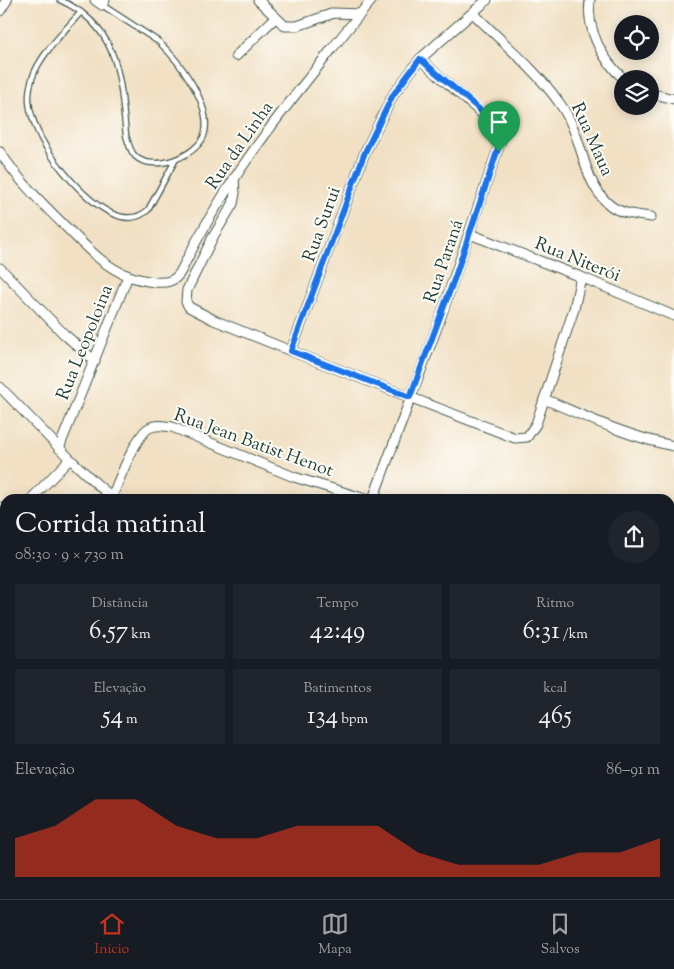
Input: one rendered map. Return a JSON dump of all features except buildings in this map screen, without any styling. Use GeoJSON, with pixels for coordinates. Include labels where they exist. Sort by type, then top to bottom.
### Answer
{"type":"FeatureCollection","features":[{"type":"Feature","properties":{"kind":"street"},"geometry":{"type":"LineString","coordinates":[[0,11],[7,0]]}},
{"type":"Feature","properties":{"kind":"street"},"geometry":{"type":"LineString","coordinates":[[258,0],[275,18],[285,26],[291,27],[334,13],[360,14]]}},
{"type":"Feature","properties":{"kind":"street","name":"Rua da Linha"},"geometry":{"type":"LineString","coordinates":[[128,276],[165,283],[178,276],[201,232],[234,178],[276,119],[372,0]]}},
{"type":"Feature","properties":{"kind":"street","name":"Rua Surui"},"geometry":{"type":"LineString","coordinates":[[291,351],[365,152],[393,95],[420,59],[487,0]]}},
{"type":"Feature","properties":{"kind":"street"},"geometry":{"type":"LineString","coordinates":[[590,0],[591,25],[599,48],[616,70]]}},
{"type":"Feature","properties":{"kind":"street","name":"Rua Maua"},"geometry":{"type":"LineString","coordinates":[[473,13],[536,75],[558,101],[574,129],[593,183],[602,196],[611,206],[651,217]]}},
{"type":"Feature","properties":{"kind":"street"},"geometry":{"type":"LineString","coordinates":[[236,56],[275,18]]}},
{"type":"Feature","properties":{"kind":"street","name":"Rua Paraná"},"geometry":{"type":"LineString","coordinates":[[375,494],[499,152],[500,140],[494,126],[479,109],[420,59]]}},
{"type":"Feature","properties":{"kind":"street"},"geometry":{"type":"LineString","coordinates":[[659,95],[674,99]]}},
{"type":"Feature","properties":{"kind":"street","name":"Rua Leopoloina"},"geometry":{"type":"LineString","coordinates":[[0,152],[10,168],[88,249],[128,276],[59,448]]}},
{"type":"Feature","properties":{"kind":"street"},"geometry":{"type":"LineString","coordinates":[[234,178],[235,193],[233,204],[212,237],[193,274],[187,290],[186,302],[196,311],[291,351],[520,439],[530,436],[544,399],[574,309],[581,277]]}},
{"type":"Feature","properties":{"kind":"street","name":"Rua Niterói"},"geometry":{"type":"LineString","coordinates":[[470,234],[581,277],[674,316]]}},
{"type":"Feature","properties":{"kind":"street"},"geometry":{"type":"LineString","coordinates":[[0,268],[64,334],[95,361]]}},
{"type":"Feature","properties":{"kind":"street"},"geometry":{"type":"LineString","coordinates":[[0,387],[70,459],[109,494]]}},
{"type":"Feature","properties":{"kind":"street"},"geometry":{"type":"LineString","coordinates":[[544,399],[620,432],[652,442],[674,446]]}},
{"type":"Feature","properties":{"kind":"street","name":"Rua Jean Batist Henot"},"geometry":{"type":"LineString","coordinates":[[116,494],[132,452],[143,433],[147,429],[158,425],[172,428],[294,477],[350,494]]}},
{"type":"Feature","properties":{"kind":"street"},"geometry":{"type":"LineString","coordinates":[[36,494],[70,459]]}},
{"type":"Feature","properties":{"kind":"lane"},"geometry":{"type":"LineString","coordinates":[[60,0],[82,12],[97,25],[108,40],[114,56],[126,135],[133,153],[141,160],[152,163],[176,159],[197,146],[205,134],[205,118],[196,89],[176,60],[159,42],[101,2]]}},
{"type":"Feature","properties":{"kind":"lane"},"geometry":{"type":"LineString","coordinates":[[82,12],[39,63],[31,79],[28,99],[45,146],[62,171],[86,195],[113,214],[132,217],[141,216],[148,210],[176,159]]}},
{"type":"Feature","properties":{"kind":"route"},"geometry":{"type":"LineString","coordinates":[[420,59],[479,109],[494,126],[499,136],[499,152],[491,170],[440,319],[410,397],[291,351],[365,152],[393,95],[420,59]]}}]}
